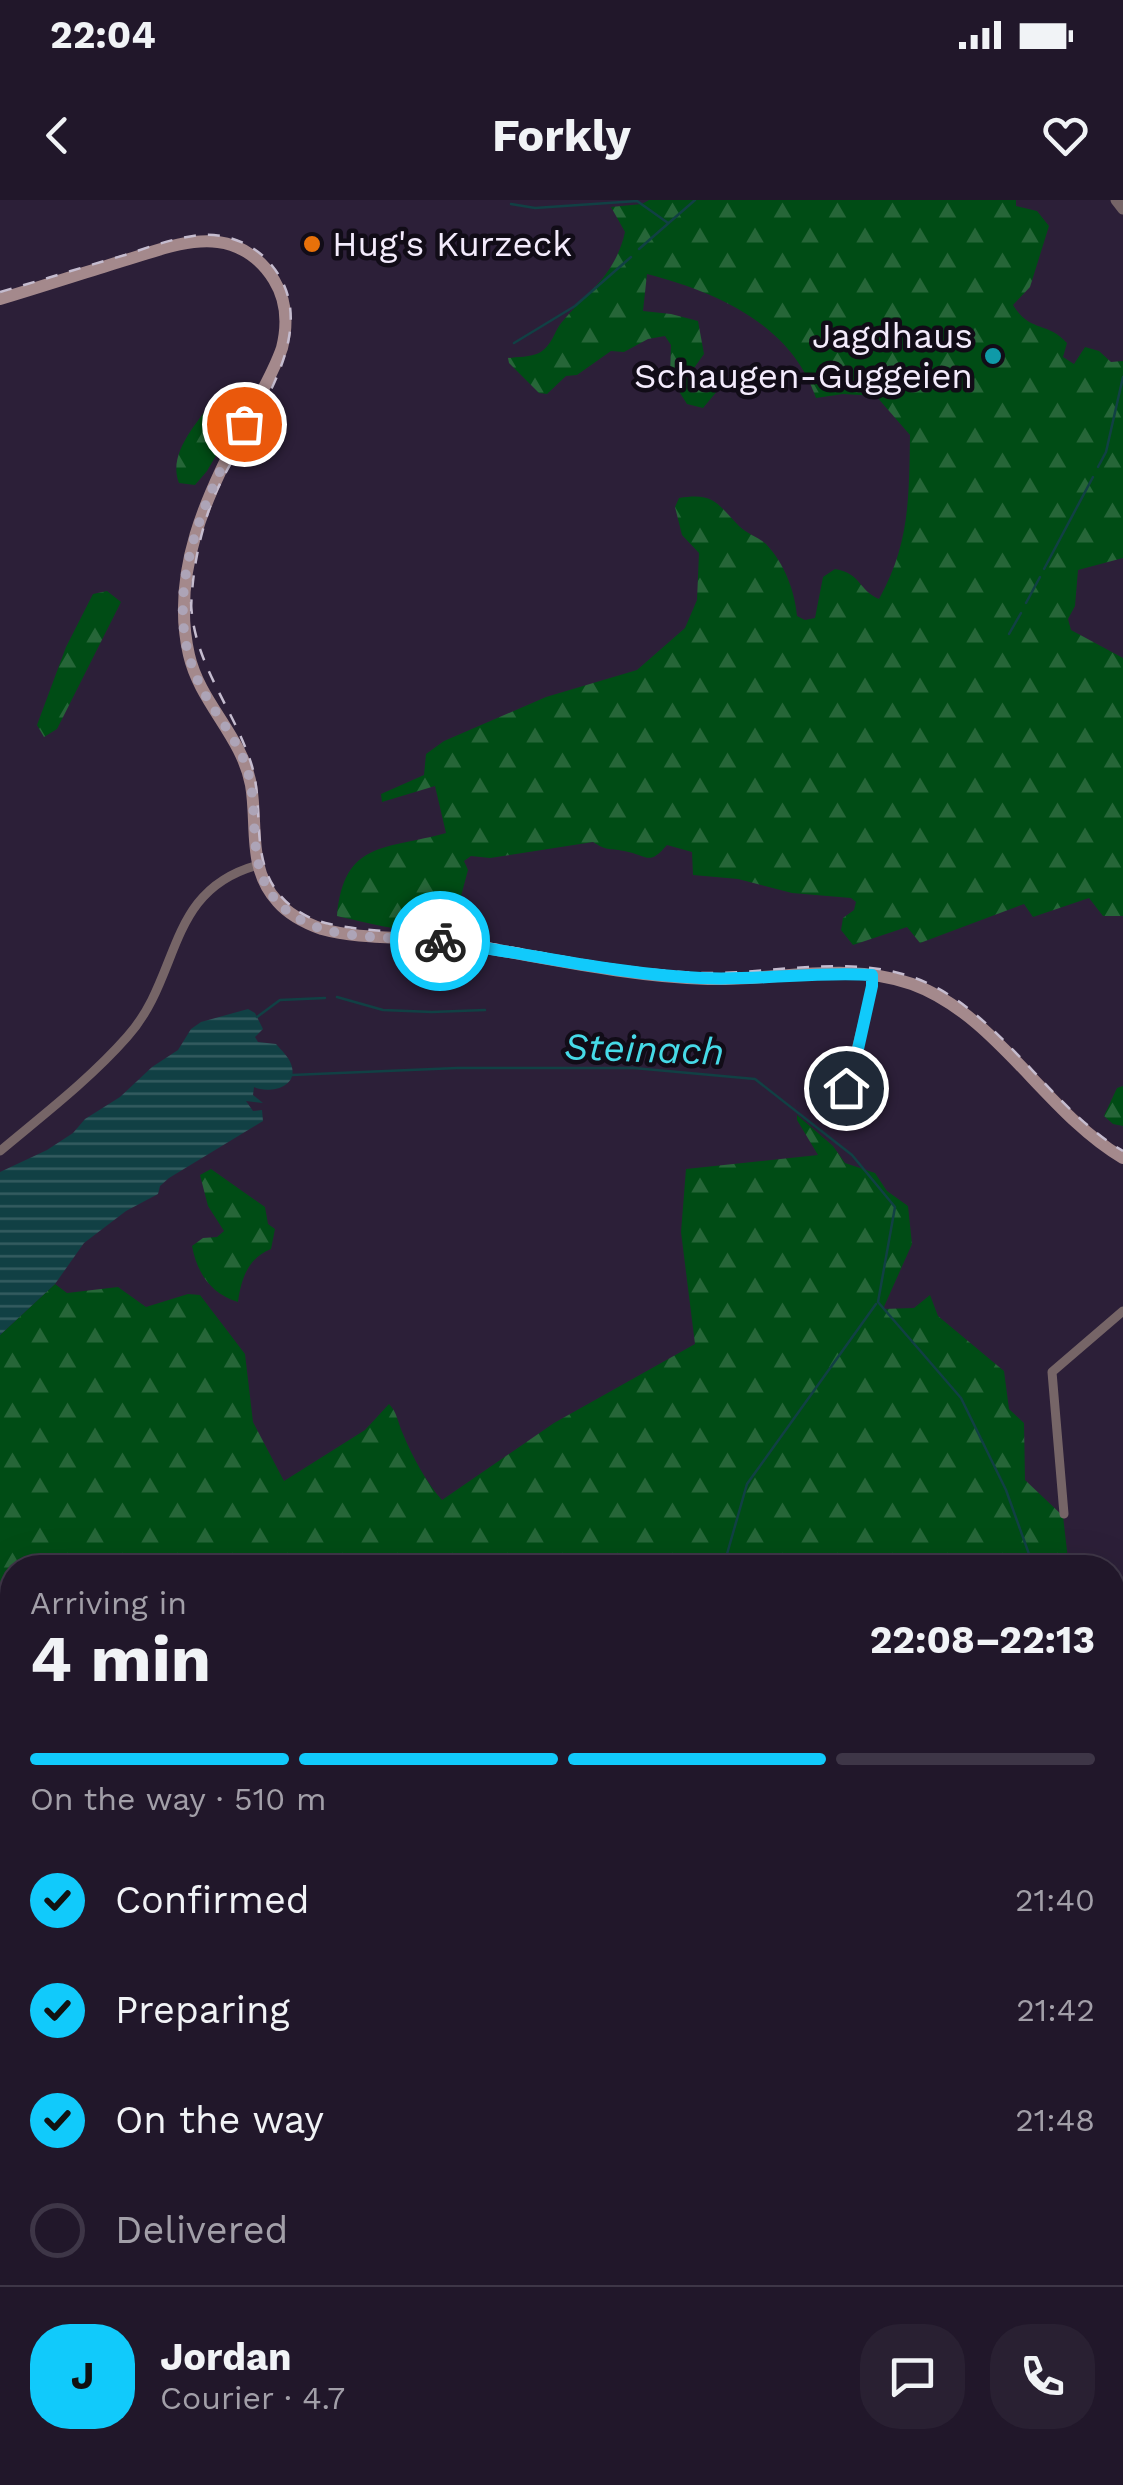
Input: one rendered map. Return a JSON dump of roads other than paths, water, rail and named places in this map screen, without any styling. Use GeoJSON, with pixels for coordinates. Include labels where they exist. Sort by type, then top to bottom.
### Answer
{"type":"FeatureCollection","features":[{"type":"Feature","properties":{"kind":"main road"},"geometry":{"type":"LineString","coordinates":[[0,298],[171,247],[203,242],[227,244],[246,252],[266,267],[278,288],[286,310],[282,348],[205,503],[191,550],[185,612],[192,668],[247,768],[258,865],[269,892],[284,909],[308,924],[334,932],[444,941],[670,976],[730,979],[872,975],[914,985],[958,1010],[1081,1128],[1123,1158]]}},
{"type":"Feature","properties":{"kind":"street"},"geometry":{"type":"LineString","coordinates":[[1116,200],[1123,209]]}},
{"type":"Feature","properties":{"kind":"street"},"geometry":{"type":"LineString","coordinates":[[0,1151],[104,1061],[138,1024],[185,924],[206,891],[228,874],[258,865]]}},
{"type":"Feature","properties":{"kind":"street"},"geometry":{"type":"LineString","coordinates":[[846,1088],[856,1058],[872,975]]}},
{"type":"Feature","properties":{"kind":"street"},"geometry":{"type":"LineString","coordinates":[[1064,1514],[1052,1372],[1123,1311]]}},
{"type":"Feature","properties":{"kind":"waterway"},"geometry":{"type":"LineString","coordinates":[[639,249],[695,200]]}},
{"type":"Feature","properties":{"kind":"waterway"},"geometry":{"type":"LineString","coordinates":[[511,204],[535,208],[637,201],[668,223]]}},
{"type":"Feature","properties":{"kind":"waterway"},"geometry":{"type":"LineString","coordinates":[[514,343],[575,306],[631,257]]}},
{"type":"Feature","properties":{"kind":"waterway"},"geometry":{"type":"LineString","coordinates":[[1098,467],[1106,452],[1123,377]]}},
{"type":"Feature","properties":{"kind":"waterway"},"geometry":{"type":"LineString","coordinates":[[1044,569],[1093,477]]}},
{"type":"Feature","properties":{"kind":"waterway"},"geometry":{"type":"LineString","coordinates":[[1026,603],[1040,577]]}},
{"type":"Feature","properties":{"kind":"waterway"},"geometry":{"type":"LineString","coordinates":[[1009,634],[1021,613]]}},
{"type":"Feature","properties":{"kind":"waterway"},"geometry":{"type":"LineString","coordinates":[[337,997],[383,1010],[485,1010]]}},
{"type":"Feature","properties":{"kind":"waterway"},"geometry":{"type":"LineString","coordinates":[[257,1017],[280,1000],[325,998]]}},
{"type":"Feature","properties":{"kind":"waterway","name":"Steinach"},"geometry":{"type":"LineString","coordinates":[[292,1075],[457,1068],[634,1068],[755,1079],[852,1155],[895,1207],[878,1302],[961,1398],[1006,1490],[1029,1555]]}},
{"type":"Feature","properties":{"kind":"waterway"},"geometry":{"type":"LineString","coordinates":[[727,1555],[747,1484],[876,1304]]}},
{"type":"Feature","properties":{"kind":"railway"},"geometry":{"type":"LineString","coordinates":[[0,292],[171,241],[208,235],[237,240],[254,249],[268,261],[286,289],[291,319],[286,350],[258,415],[211,504],[196,560],[191,617]]}},
{"type":"Feature","properties":{"kind":"railway"},"geometry":{"type":"LineString","coordinates":[[191,602],[193,624],[206,665],[251,763],[264,864],[279,894],[302,914],[345,927],[435,935],[641,968],[730,973],[837,966],[864,967],[915,978],[972,1011],[1070,1109],[1123,1151]]}},
{"type":"Feature","properties":{"kind":"place","name":"Hug's Kurzeck"},"geometry":{"type":"Point","coordinates":[312,244]}},
{"type":"Feature","properties":{"kind":"place","name":"Jagdhaus Schaugen-Guggeien"},"geometry":{"type":"Point","coordinates":[993,356]}}]}
